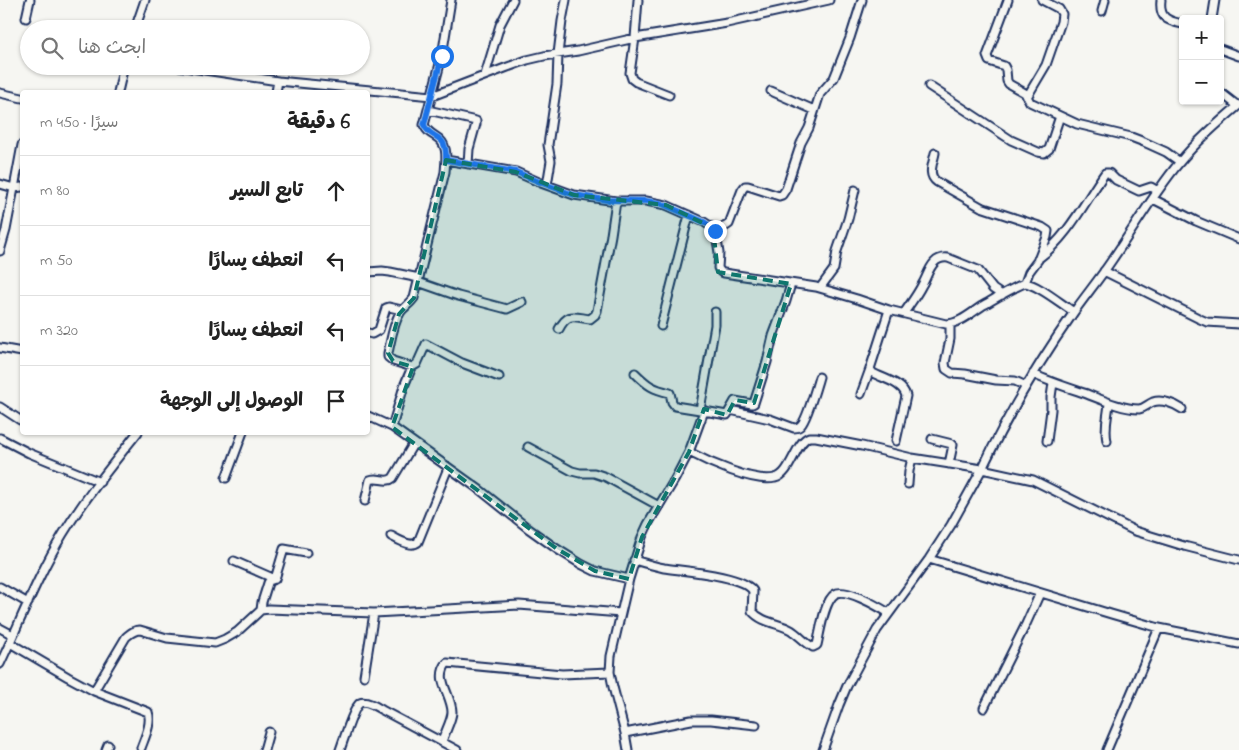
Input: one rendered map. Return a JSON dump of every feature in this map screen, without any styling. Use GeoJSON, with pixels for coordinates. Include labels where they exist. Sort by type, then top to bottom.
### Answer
{"type":"FeatureCollection","features":[{"type":"Feature","properties":{"kind":"street"},"geometry":{"type":"LineString","coordinates":[[26,18],[30,0]]}},
{"type":"Feature","properties":{"kind":"street"},"geometry":{"type":"LineString","coordinates":[[138,20],[145,0]]}},
{"type":"Feature","properties":{"kind":"street"},"geometry":{"type":"LineString","coordinates":[[412,367],[393,362],[388,357],[388,353],[399,314],[414,298],[445,172],[446,160],[443,142],[428,131],[424,125],[445,43],[451,0]]}},
{"type":"Feature","properties":{"kind":"street"},"geometry":{"type":"LineString","coordinates":[[485,75],[500,25],[513,0]]}},
{"type":"Feature","properties":{"kind":"street"},"geometry":{"type":"LineString","coordinates":[[547,185],[551,161],[548,145],[566,0]]}},
{"type":"Feature","properties":{"kind":"street"},"geometry":{"type":"LineString","coordinates":[[638,0],[630,74],[636,82],[669,96]]}},
{"type":"Feature","properties":{"kind":"street"},"geometry":{"type":"LineString","coordinates":[[238,75],[278,81],[432,96],[527,60],[635,38],[728,23],[829,0]]}},
{"type":"Feature","properties":{"kind":"street"},"geometry":{"type":"LineString","coordinates":[[714,230],[728,224],[742,190],[746,186],[779,196],[784,192],[820,94],[834,78],[850,38],[862,0]]}},
{"type":"Feature","properties":{"kind":"street"},"geometry":{"type":"LineString","coordinates":[[1008,0],[987,56],[989,62],[1004,66],[1009,84],[1024,92],[1030,102],[1066,119],[1085,127],[1144,142],[1166,152],[1180,162]]}},
{"type":"Feature","properties":{"kind":"street"},"geometry":{"type":"LineString","coordinates":[[1027,97],[1046,65],[1062,14],[1059,9],[1042,0]]}},
{"type":"Feature","properties":{"kind":"street"},"geometry":{"type":"LineString","coordinates":[[1102,11],[1105,0]]}},
{"type":"Feature","properties":{"kind":"street"},"geometry":{"type":"LineString","coordinates":[[1161,0],[1161,11],[1164,17],[1171,22],[1179,23]]}},
{"type":"Feature","properties":{"kind":"street"},"geometry":{"type":"LineString","coordinates":[[1213,15],[1215,0]]}},
{"type":"Feature","properties":{"kind":"street"},"geometry":{"type":"LineString","coordinates":[[1224,50],[1239,56]]}},
{"type":"Feature","properties":{"kind":"street"},"geometry":{"type":"LineString","coordinates":[[118,90],[122,75]]}},
{"type":"Feature","properties":{"kind":"street"},"geometry":{"type":"LineString","coordinates":[[276,90],[278,81]]}},
{"type":"Feature","properties":{"kind":"street"},"geometry":{"type":"LineString","coordinates":[[929,86],[1011,140],[1038,152],[1044,153],[1049,149],[1060,116]]}},
{"type":"Feature","properties":{"kind":"street"},"geometry":{"type":"LineString","coordinates":[[771,91],[814,110]]}},
{"type":"Feature","properties":{"kind":"street"},"geometry":{"type":"LineString","coordinates":[[0,93],[20,98]]}},
{"type":"Feature","properties":{"kind":"street"},"geometry":{"type":"LineString","coordinates":[[823,750],[847,686],[877,630],[930,559],[958,514],[999,433],[1033,374],[1152,199],[1180,162],[1210,131],[1239,106],[1224,95]]}},
{"type":"Feature","properties":{"kind":"street"},"geometry":{"type":"LineString","coordinates":[[428,110],[476,121],[469,149],[468,164]]}},
{"type":"Feature","properties":{"kind":"street"},"geometry":{"type":"LineString","coordinates":[[935,153],[931,175],[937,182],[981,207],[1042,227],[1048,231],[1038,260]]}},
{"type":"Feature","properties":{"kind":"street"},"geometry":{"type":"LineString","coordinates":[[0,251],[6,230],[20,156]]}},
{"type":"Feature","properties":{"kind":"street"},"geometry":{"type":"LineString","coordinates":[[446,160],[516,172],[574,195],[616,201],[654,202],[666,205],[710,225],[714,230],[719,253],[718,268],[721,272],[820,288],[889,310],[950,324],[1025,283],[1029,272],[1038,260],[1064,235],[1106,173],[1116,180],[1139,190],[1151,188],[1158,192]]}},
{"type":"Feature","properties":{"kind":"street"},"geometry":{"type":"LineString","coordinates":[[0,184],[14,188],[20,187]]}},
{"type":"Feature","properties":{"kind":"street"},"geometry":{"type":"LineString","coordinates":[[820,288],[834,269],[837,251],[855,190]]}},
{"type":"Feature","properties":{"kind":"street"},"geometry":{"type":"LineString","coordinates":[[1152,199],[1196,221],[1239,239]]}},
{"type":"Feature","properties":{"kind":"street"},"geometry":{"type":"LineString","coordinates":[[559,330],[567,318],[576,316],[590,319],[597,311],[616,201]]}},
{"type":"Feature","properties":{"kind":"street"},"geometry":{"type":"LineString","coordinates":[[661,326],[689,215]]}},
{"type":"Feature","properties":{"kind":"street"},"geometry":{"type":"LineString","coordinates":[[904,313],[922,287],[930,268],[935,262],[944,257],[978,270],[992,289],[1002,295]]}},
{"type":"Feature","properties":{"kind":"street"},"geometry":{"type":"LineString","coordinates":[[1104,271],[1207,322],[1239,324]]}},
{"type":"Feature","properties":{"kind":"street"},"geometry":{"type":"LineString","coordinates":[[370,272],[390,272],[476,301],[507,309],[522,302]]}},
{"type":"Feature","properties":{"kind":"street"},"geometry":{"type":"LineString","coordinates":[[1025,283],[1037,288],[1074,312]]}},
{"type":"Feature","properties":{"kind":"street"},"geometry":{"type":"LineString","coordinates":[[635,373],[648,386],[670,393],[673,405],[727,415],[737,400],[754,403],[773,336],[791,284]]}},
{"type":"Feature","properties":{"kind":"street"},"geometry":{"type":"LineString","coordinates":[[370,334],[379,330],[386,308],[402,310]]}},
{"type":"Feature","properties":{"kind":"street"},"geometry":{"type":"LineString","coordinates":[[861,394],[889,310]]}},
{"type":"Feature","properties":{"kind":"street"},"geometry":{"type":"LineString","coordinates":[[628,750],[610,672],[611,656],[629,579],[642,536],[690,452],[702,410],[715,325],[714,312]]}},
{"type":"Feature","properties":{"kind":"street"},"geometry":{"type":"LineString","coordinates":[[950,324],[950,339],[945,363],[948,371],[996,380],[1015,381],[1026,386]]}},
{"type":"Feature","properties":{"kind":"street"},"geometry":{"type":"LineString","coordinates":[[392,427],[404,386],[412,367],[417,364],[426,344],[462,363],[499,377]]}},
{"type":"Feature","properties":{"kind":"street"},"geometry":{"type":"LineString","coordinates":[[0,348],[20,352]]}},
{"type":"Feature","properties":{"kind":"street"},"geometry":{"type":"LineString","coordinates":[[870,369],[873,373],[900,386],[906,392],[896,441]]}},
{"type":"Feature","properties":{"kind":"street"},"geometry":{"type":"LineString","coordinates":[[1033,374],[1108,403],[1142,409],[1151,402],[1160,401],[1182,408]]}},
{"type":"Feature","properties":{"kind":"street"},"geometry":{"type":"LineString","coordinates":[[730,410],[770,419],[798,428],[806,416],[819,377]]}},
{"type":"Feature","properties":{"kind":"street"},"geometry":{"type":"LineString","coordinates":[[1047,441],[1052,410],[1050,397],[1053,383]]}},
{"type":"Feature","properties":{"kind":"street"},"geometry":{"type":"LineString","coordinates":[[1107,440],[1105,431],[1108,403]]}},
{"type":"Feature","properties":{"kind":"street"},"geometry":{"type":"LineString","coordinates":[[0,408],[20,420]]}},
{"type":"Feature","properties":{"kind":"street"},"geometry":{"type":"LineString","coordinates":[[370,417],[392,427],[414,442],[557,549],[595,571],[629,579]]}},
{"type":"Feature","properties":{"kind":"street"},"geometry":{"type":"LineString","coordinates":[[0,664],[2,654],[10,643],[63,535],[136,435]]}},
{"type":"Feature","properties":{"kind":"street"},"geometry":{"type":"LineString","coordinates":[[226,478],[242,435]]}},
{"type":"Feature","properties":{"kind":"street"},"geometry":{"type":"LineString","coordinates":[[690,452],[733,471],[768,479],[775,478],[784,472],[803,441],[810,437],[862,446],[912,458],[982,469],[1033,480],[1135,531],[1239,560]]}},
{"type":"Feature","properties":{"kind":"street"},"geometry":{"type":"LineString","coordinates":[[0,438],[29,453],[100,482]]}},
{"type":"Feature","properties":{"kind":"street"},"geometry":{"type":"LineString","coordinates":[[932,440],[953,445],[948,464]]}},
{"type":"Feature","properties":{"kind":"street"},"geometry":{"type":"LineString","coordinates":[[365,501],[370,480],[375,478],[390,480],[393,478],[414,442]]}},
{"type":"Feature","properties":{"kind":"street"},"geometry":{"type":"LineString","coordinates":[[528,447],[572,471],[594,473],[606,477],[660,506]]}},
{"type":"Feature","properties":{"kind":"street"},"geometry":{"type":"LineString","coordinates":[[908,484],[912,458]]}},
{"type":"Feature","properties":{"kind":"street"},"geometry":{"type":"LineString","coordinates":[[391,536],[412,545],[418,542],[448,468]]}},
{"type":"Feature","properties":{"kind":"street"},"geometry":{"type":"LineString","coordinates":[[275,579],[284,550],[306,553]]}},
{"type":"Feature","properties":{"kind":"street"},"geometry":{"type":"LineString","coordinates":[[930,559],[1159,628],[1239,644]]}},
{"type":"Feature","properties":{"kind":"street"},"geometry":{"type":"LineString","coordinates":[[634,560],[666,568],[709,574],[749,585],[753,590],[752,611],[754,614],[792,631],[814,647],[817,645],[824,611],[835,594],[840,593],[865,600],[888,613]]}},
{"type":"Feature","properties":{"kind":"street"},"geometry":{"type":"LineString","coordinates":[[234,561],[275,579]]}},
{"type":"Feature","properties":{"kind":"street"},"geometry":{"type":"LineString","coordinates":[[94,691],[126,637],[132,632],[140,630],[167,638],[215,644],[237,632],[261,610],[268,583],[275,579]]}},
{"type":"Feature","properties":{"kind":"street"},"geometry":{"type":"LineString","coordinates":[[0,587],[28,603]]}},
{"type":"Feature","properties":{"kind":"street"},"geometry":{"type":"LineString","coordinates":[[984,708],[1040,593]]}},
{"type":"Feature","properties":{"kind":"street"},"geometry":{"type":"LineString","coordinates":[[261,610],[374,613],[518,605],[621,613]]}},
{"type":"Feature","properties":{"kind":"street"},"geometry":{"type":"LineString","coordinates":[[364,676],[374,613]]}},
{"type":"Feature","properties":{"kind":"street"},"geometry":{"type":"LineString","coordinates":[[0,628],[14,635]]}},
{"type":"Feature","properties":{"kind":"street"},"geometry":{"type":"LineString","coordinates":[[1107,750],[1159,628]]}},
{"type":"Feature","properties":{"kind":"street"},"geometry":{"type":"LineString","coordinates":[[10,643],[94,691],[148,712],[150,722],[141,748]]}},
{"type":"Feature","properties":{"kind":"street"},"geometry":{"type":"LineString","coordinates":[[442,742],[452,713],[442,679],[447,663],[562,674],[610,672]]}},
{"type":"Feature","properties":{"kind":"street"},"geometry":{"type":"LineString","coordinates":[[340,750],[354,712],[361,703],[372,705],[457,750]]}},
{"type":"Feature","properties":{"kind":"street"},"geometry":{"type":"LineString","coordinates":[[625,733],[691,720],[711,720],[756,725]]}},
{"type":"Feature","properties":{"kind":"street"},"geometry":{"type":"LineString","coordinates":[[264,750],[269,732]]}},
{"type":"Feature","properties":{"kind":"highlighted area"},"geometry":{"type":"Polygon","coordinates":[[[446,160],[516,172],[574,195],[666,205],[713,228],[718,272],[791,284],[754,403],[735,400],[727,415],[704,409],[689,452],[642,537],[629,579],[595,571],[557,549],[392,427],[413,367],[393,361],[388,353],[399,314],[414,298],[446,160]]]}},
{"type":"Feature","properties":{"kind":"route"},"geometry":{"type":"LineString","coordinates":[[442,56],[424,125],[428,131],[443,142],[446,160],[511,170],[574,195],[606,200],[660,203],[710,225],[715,231]]}}]}
